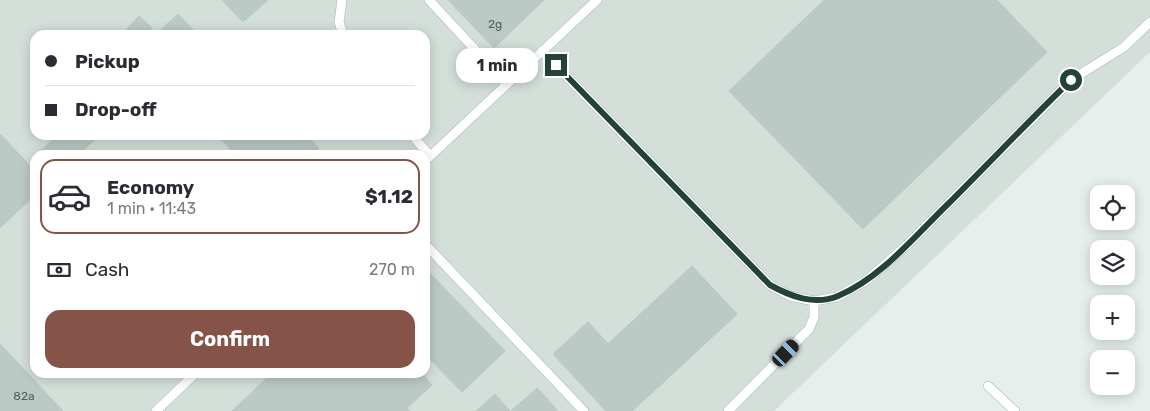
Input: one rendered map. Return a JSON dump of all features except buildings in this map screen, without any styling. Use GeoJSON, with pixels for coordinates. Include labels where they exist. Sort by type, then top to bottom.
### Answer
{"type":"FeatureCollection","features":[{"type":"Feature","properties":{"kind":"lane"},"geometry":{"type":"LineString","coordinates":[[341,30],[339,22],[342,0]]}},
{"type":"Feature","properties":{"kind":"lane"},"geometry":{"type":"LineString","coordinates":[[428,0],[507,84]]}},
{"type":"Feature","properties":{"kind":"lane"},"geometry":{"type":"LineString","coordinates":[[430,156],[597,0]]}},
{"type":"Feature","properties":{"kind":"lane"},"geometry":{"type":"LineString","coordinates":[[542,52],[770,285],[790,296],[814,301],[837,297],[867,280],[908,244],[1071,80],[1124,47],[1150,22]]}},
{"type":"Feature","properties":{"kind":"lane"},"geometry":{"type":"LineString","coordinates":[[430,249],[584,411]]}},
{"type":"Feature","properties":{"kind":"lane"},"geometry":{"type":"LineString","coordinates":[[728,411],[809,329],[814,317],[814,301]]}},
{"type":"Feature","properties":{"kind":"lane"},"geometry":{"type":"LineString","coordinates":[[156,411],[191,378]]}},
{"type":"Feature","properties":{"kind":"lane"},"geometry":{"type":"LineString","coordinates":[[988,386],[1016,411]]}},
{"type":"Feature","properties":{"kind":"shaded area"},"geometry":{"type":"Polygon","coordinates":[[[0,0],[1150,0],[1150,52],[774,411],[0,411],[0,0]]]}},
{"type":"Feature","properties":{"kind":"route"},"geometry":{"type":"LineString","coordinates":[[556,65],[770,285],[790,296],[814,301],[837,297],[867,280],[908,244],[1071,80]]}}]}
